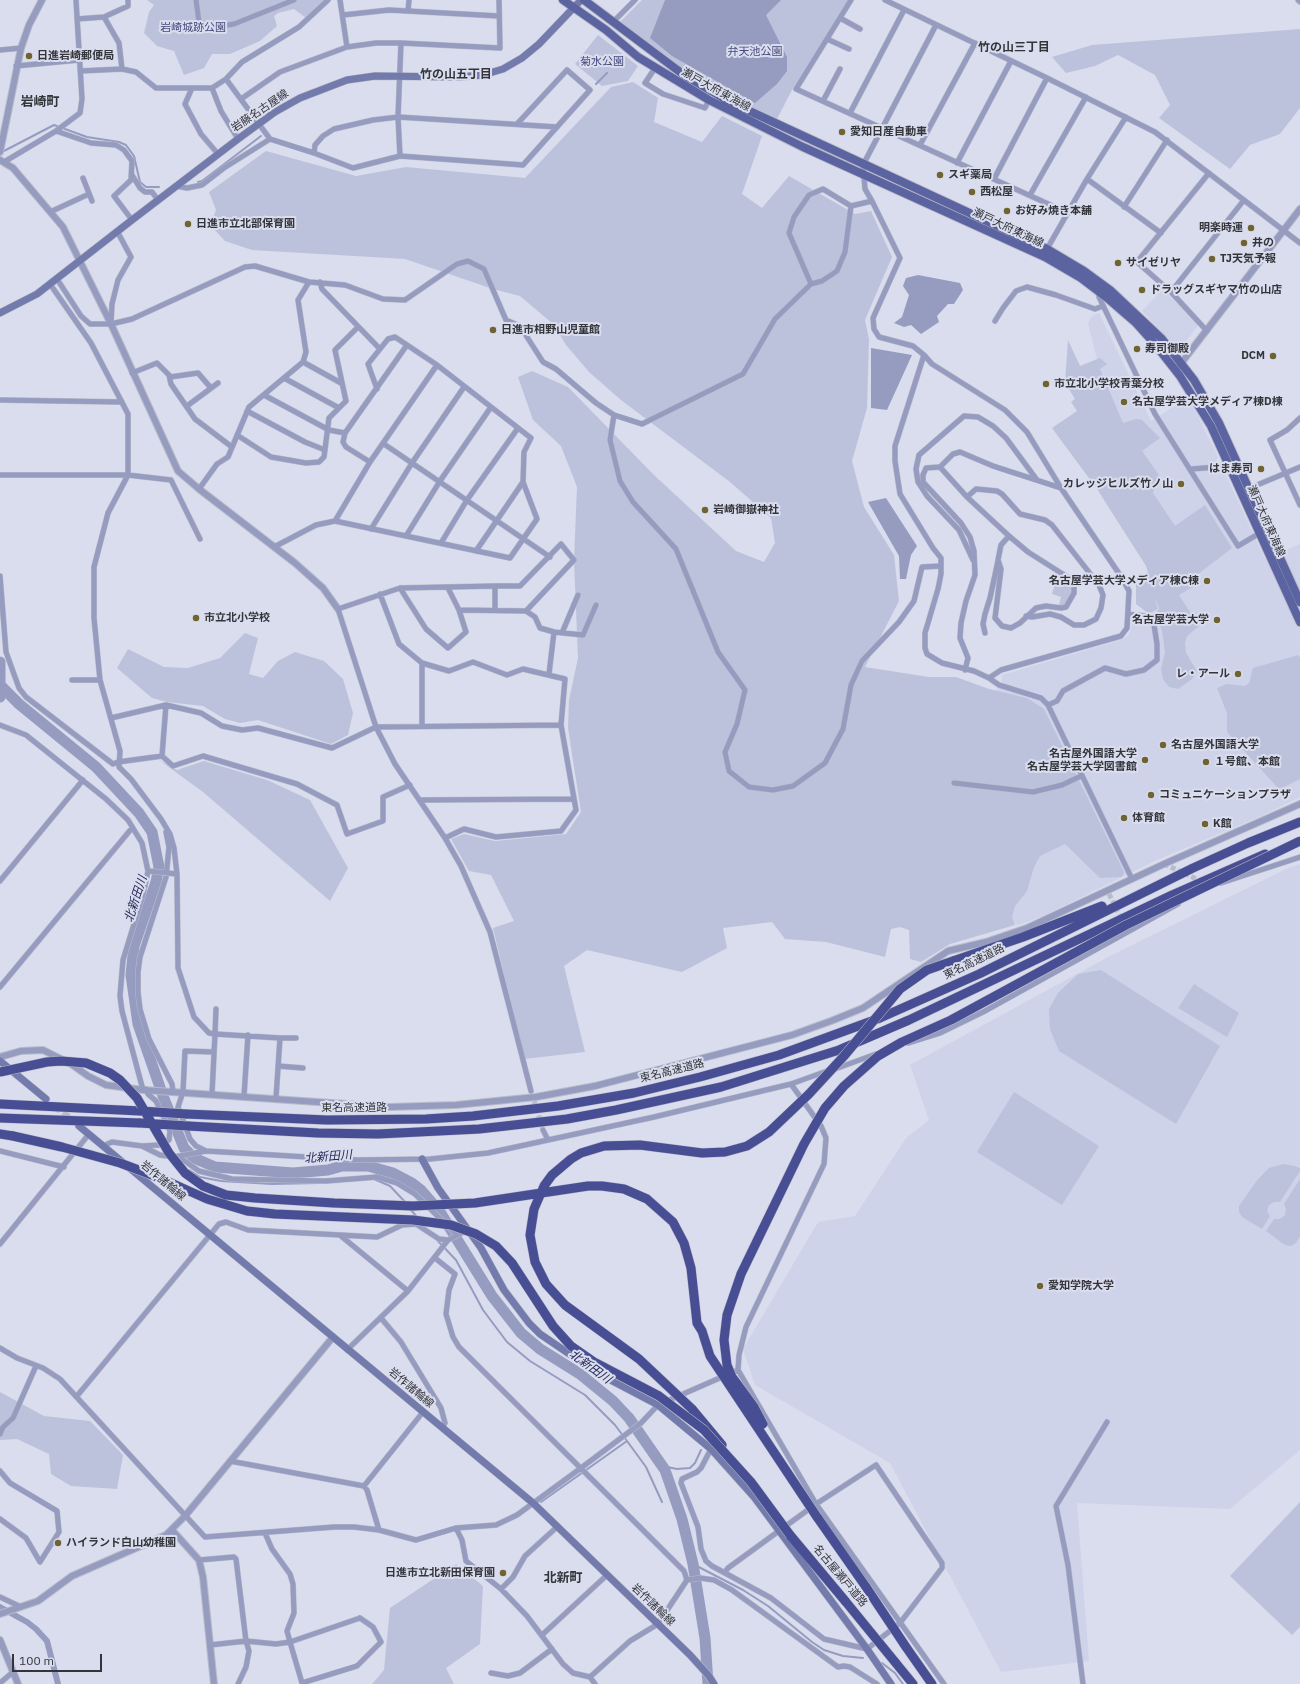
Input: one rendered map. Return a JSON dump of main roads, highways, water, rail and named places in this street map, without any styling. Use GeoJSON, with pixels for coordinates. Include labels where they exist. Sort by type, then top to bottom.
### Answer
{"type":"FeatureCollection","features":[{"type":"Feature","properties":{"kind":"highway","name":"東名高速道路"},"geometry":{"type":"LineString","coordinates":[[0,1104],[328,1120],[384,1120],[465,1116],[558,1106],[634,1093],[700,1077],[778,1055],[880,1018],[979,974],[1248,843],[1300,822]]}},
{"type":"Feature","properties":{"kind":"highway"},"geometry":{"type":"LineString","coordinates":[[0,1118],[140,1123],[326,1134],[420,1133],[479,1129],[529,1124],[602,1113],[721,1087],[839,1050],[910,1020],[1239,864],[1300,840]]}},
{"type":"Feature","properties":{"kind":"highway"},"geometry":{"type":"LineString","coordinates":[[790,1473],[754,1407],[732,1377],[725,1353],[724,1328],[730,1301],[745,1266],[804,1144],[818,1118],[833,1097],[867,1065],[902,1042],[951,1020],[1126,925],[1300,840]]}},
{"type":"Feature","properties":{"kind":"highway"},"geometry":{"type":"LineString","coordinates":[[751,1482],[708,1426],[660,1377],[618,1343],[565,1305],[555,1295],[539,1273],[535,1262],[530,1235],[534,1209],[544,1186],[552,1175],[570,1159],[592,1149],[604,1146],[628,1144],[690,1152],[714,1153],[736,1150],[758,1140],[794,1110],[825,1078],[900,989],[928,970],[1084,914],[1191,866],[1248,843]]}},
{"type":"Feature","properties":{"kind":"highway"},"geometry":{"type":"LineString","coordinates":[[0,1072],[41,1063],[61,1061],[86,1063],[110,1073],[120,1080],[137,1098],[169,1154],[184,1173],[203,1186],[226,1194],[255,1198],[413,1206],[475,1203],[588,1186],[602,1186],[624,1189],[647,1199],[673,1222],[684,1243],[691,1268],[697,1323],[702,1331],[710,1356],[790,1473]]}},
{"type":"Feature","properties":{"kind":"highway"},"geometry":{"type":"LineString","coordinates":[[0,1134],[77,1151],[142,1171],[207,1199],[247,1211],[275,1214],[412,1220],[451,1225],[476,1234],[496,1246],[508,1258],[553,1326],[571,1346],[594,1362],[659,1396],[688,1417],[718,1445],[751,1482]]}},
{"type":"Feature","properties":{"kind":"highway","name":"名古屋瀬戸道路"},"geometry":{"type":"LineString","coordinates":[[790,1473],[817,1517],[932,1684]]}},
{"type":"Feature","properties":{"kind":"highway","name":"名古屋瀬戸道路"},"geometry":{"type":"LineString","coordinates":[[751,1482],[790,1535],[913,1684]]}},
{"type":"Feature","properties":{"kind":"main road","name":"瀬戸大府東海線"},"geometry":{"type":"LineString","coordinates":[[563,0],[575,7],[655,68],[709,100],[864,174],[1045,257],[1099,292],[1136,323],[1175,369],[1211,426],[1300,622]]}},
{"type":"Feature","properties":{"kind":"main road","name":"瀬戸大府東海線"},"geometry":{"type":"LineString","coordinates":[[582,0],[684,75],[730,102],[863,165],[930,194],[1047,249],[1084,271],[1110,290],[1162,339],[1182,363],[1219,423],[1250,488],[1300,602]]}},
{"type":"Feature","properties":{"kind":"main road","name":"岩藤名古屋線"},"geometry":{"type":"LineString","coordinates":[[0,313],[37,294],[238,139],[300,98],[325,87],[347,80],[375,76],[399,75],[460,77],[483,75],[503,68],[522,58],[582,0]]}},
{"type":"Feature","properties":{"kind":"main road"},"geometry":{"type":"LineString","coordinates":[[0,1061],[46,1099]]}},
{"type":"Feature","properties":{"kind":"main road","name":"岩作諸輪線"},"geometry":{"type":"LineString","coordinates":[[80,1126],[533,1503],[658,1624],[697,1663],[714,1684]]}},
{"type":"Feature","properties":{"kind":"main road"},"geometry":{"type":"LineString","coordinates":[[422,1159],[438,1188],[468,1229],[517,1310],[540,1334],[599,1374],[658,1404],[711,1449],[754,1497],[867,1649],[888,1683]]}},
{"type":"Feature","properties":{"kind":"waterway"},"geometry":{"type":"LineString","coordinates":[[596,84],[607,73]]}},
{"type":"Feature","properties":{"kind":"waterway"},"geometry":{"type":"LineString","coordinates":[[2,152],[54,125],[87,137],[119,142],[126,145],[134,156],[140,182],[146,187],[159,187]]}},
{"type":"Feature","properties":{"kind":"waterway"},"geometry":{"type":"LineString","coordinates":[[198,182],[202,181],[261,136]]}},
{"type":"Feature","properties":{"kind":"waterway"},"geometry":{"type":"LineString","coordinates":[[0,662],[0,697]]}},
{"type":"Feature","properties":{"kind":"waterway","name":"北新田川"},"geometry":{"type":"LineString","coordinates":[[1,686],[19,704],[96,767],[139,813],[152,832],[159,867],[156,882],[134,946],[131,975],[138,1024],[163,1096],[184,1148],[194,1158],[215,1167],[293,1173],[328,1170],[342,1166],[368,1166],[393,1173],[412,1183],[421,1190],[440,1212],[492,1296],[521,1333],[540,1349],[580,1374],[613,1401],[629,1418],[665,1470],[682,1519],[693,1564],[705,1638],[708,1684]]}},
{"type":"Feature","properties":{"kind":"waterway"},"geometry":{"type":"LineString","coordinates":[[189,1170],[200,1177],[221,1181],[272,1184],[318,1183]]}},
{"type":"Feature","properties":{"kind":"waterway"},"geometry":{"type":"LineString","coordinates":[[374,1179],[390,1186],[406,1203]]}},
{"type":"Feature","properties":{"kind":"waterway"},"geometry":{"type":"LineString","coordinates":[[411,1210],[417,1217]]}},
{"type":"Feature","properties":{"kind":"waterway"},"geometry":{"type":"LineString","coordinates":[[437,1240],[456,1260],[483,1310],[507,1342],[530,1361],[585,1395],[615,1425],[627,1441],[541,1502]]}},
{"type":"Feature","properties":{"kind":"waterway"},"geometry":{"type":"LineString","coordinates":[[627,1441],[646,1467],[662,1502]]}},
{"type":"Feature","properties":{"kind":"waterway"},"geometry":{"type":"LineString","coordinates":[[662,1466],[677,1469],[690,1468],[695,1463],[701,1450]]}},
{"type":"Feature","properties":{"kind":"waterway"},"geometry":{"type":"LineString","coordinates":[[693,1564],[743,1590],[768,1606],[824,1650],[843,1656],[863,1658]]}},
{"type":"Feature","properties":{"kind":"waterway"},"geometry":{"type":"LineString","coordinates":[[0,1607],[27,1622],[47,1641],[58,1684]]}},
{"type":"Feature","properties":{"kind":"waterway"},"geometry":{"type":"LineString","coordinates":[[882,1663],[895,1673],[903,1684]]}},
{"type":"Feature","properties":{"kind":"tunnel"},"geometry":{"type":"LineString","coordinates":[[1164,864],[1203,882]]}},
{"type":"Feature","properties":{"kind":"tunnel"},"geometry":{"type":"LineString","coordinates":[[1109,894],[1122,920]]}},
{"type":"Feature","properties":{"kind":"tunnel"},"geometry":{"type":"LineString","coordinates":[[532,1094],[543,1130]]}},
{"type":"Feature","properties":{"kind":"tunnel"},"geometry":{"type":"LineString","coordinates":[[55,1106],[73,1121]]}},
{"type":"Feature","properties":{"kind":"place","name":"日進岩崎郵便局"},"geometry":{"type":"Point","coordinates":[29,56]}},
{"type":"Feature","properties":{"kind":"place","name":"愛知日産自動車"},"geometry":{"type":"Point","coordinates":[842,132]}},
{"type":"Feature","properties":{"kind":"place","name":"スギ薬局"},"geometry":{"type":"Point","coordinates":[940,175]}},
{"type":"Feature","properties":{"kind":"place","name":"西松屋"},"geometry":{"type":"Point","coordinates":[972,192]}},
{"type":"Feature","properties":{"kind":"place","name":"お好み焼き本舗"},"geometry":{"type":"Point","coordinates":[1007,211]}},
{"type":"Feature","properties":{"kind":"place","name":"日進市立北部保育園"},"geometry":{"type":"Point","coordinates":[188,224]}},
{"type":"Feature","properties":{"kind":"place","name":"明楽時運"},"geometry":{"type":"Point","coordinates":[1251,228]}},
{"type":"Feature","properties":{"kind":"place","name":"井の"},"geometry":{"type":"Point","coordinates":[1244,243]}},
{"type":"Feature","properties":{"kind":"place","name":"TJ天気予報"},"geometry":{"type":"Point","coordinates":[1212,259]}},
{"type":"Feature","properties":{"kind":"place","name":"サイゼリヤ"},"geometry":{"type":"Point","coordinates":[1118,263]}},
{"type":"Feature","properties":{"kind":"place","name":"ドラッグスギヤマ竹の山店"},"geometry":{"type":"Point","coordinates":[1142,290]}},
{"type":"Feature","properties":{"kind":"place","name":"日進市相野山児童館"},"geometry":{"type":"Point","coordinates":[493,330]}},
{"type":"Feature","properties":{"kind":"place","name":"寿司御殿"},"geometry":{"type":"Point","coordinates":[1137,349]}},
{"type":"Feature","properties":{"kind":"place","name":"DCM"},"geometry":{"type":"Point","coordinates":[1273,356]}},
{"type":"Feature","properties":{"kind":"place","name":"市立北小学校青葉分校"},"geometry":{"type":"Point","coordinates":[1046,384]}},
{"type":"Feature","properties":{"kind":"place","name":"名古屋学芸大学メディア棟D棟"},"geometry":{"type":"Point","coordinates":[1124,402]}},
{"type":"Feature","properties":{"kind":"place","name":"はま寿司"},"geometry":{"type":"Point","coordinates":[1261,469]}},
{"type":"Feature","properties":{"kind":"place","name":"カレッジヒルズ竹ノ山"},"geometry":{"type":"Point","coordinates":[1181,484]}},
{"type":"Feature","properties":{"kind":"place","name":"岩崎御嶽神社"},"geometry":{"type":"Point","coordinates":[705,510]}},
{"type":"Feature","properties":{"kind":"place","name":"名古屋学芸大学メディア棟C棟"},"geometry":{"type":"Point","coordinates":[1207,581]}},
{"type":"Feature","properties":{"kind":"place","name":"市立北小学校"},"geometry":{"type":"Point","coordinates":[196,618]}},
{"type":"Feature","properties":{"kind":"place","name":"名古屋学芸大学"},"geometry":{"type":"Point","coordinates":[1217,620]}},
{"type":"Feature","properties":{"kind":"place","name":"レ・アール"},"geometry":{"type":"Point","coordinates":[1238,674]}},
{"type":"Feature","properties":{"kind":"place","name":"名古屋外国語大学"},"geometry":{"type":"Point","coordinates":[1163,745]}},
{"type":"Feature","properties":{"kind":"place","name":"名古屋外国語大学 名古屋学芸大学図書館"},"geometry":{"type":"Point","coordinates":[1145,760]}},
{"type":"Feature","properties":{"kind":"place","name":"１号館、本館"},"geometry":{"type":"Point","coordinates":[1206,762]}},
{"type":"Feature","properties":{"kind":"place","name":"コミュニケーションプラザ"},"geometry":{"type":"Point","coordinates":[1151,795]}},
{"type":"Feature","properties":{"kind":"place","name":"体育館"},"geometry":{"type":"Point","coordinates":[1124,818]}},
{"type":"Feature","properties":{"kind":"place","name":"K館"},"geometry":{"type":"Point","coordinates":[1205,824]}},
{"type":"Feature","properties":{"kind":"place","name":"愛知学院大学"},"geometry":{"type":"Point","coordinates":[1040,1286]}},
{"type":"Feature","properties":{"kind":"place","name":"ハイランド白山幼稚園"},"geometry":{"type":"Point","coordinates":[58,1543]}},
{"type":"Feature","properties":{"kind":"place","name":"日進市立北新田保育園"},"geometry":{"type":"Point","coordinates":[503,1573]}},
{"type":"Feature","properties":{"kind":"district","name":"竹の山三丁目"},"geometry":{"type":"Point","coordinates":[1014,48]}},
{"type":"Feature","properties":{"kind":"district","name":"竹の山五丁目"},"geometry":{"type":"Point","coordinates":[456,75]}},
{"type":"Feature","properties":{"kind":"district","name":"岩崎町"},"geometry":{"type":"Point","coordinates":[40,102]}},
{"type":"Feature","properties":{"kind":"district","name":"北新町"},"geometry":{"type":"Point","coordinates":[563,1578]}},
{"type":"Feature","properties":{"kind":"park label","name":"岩崎城跡公園"},"geometry":{"type":"Point","coordinates":[193,28]}},
{"type":"Feature","properties":{"kind":"park label","name":"弁天池公園"},"geometry":{"type":"Point","coordinates":[755,52]}},
{"type":"Feature","properties":{"kind":"park label","name":"菊水公園"},"geometry":{"type":"Point","coordinates":[602,62]}}]}
